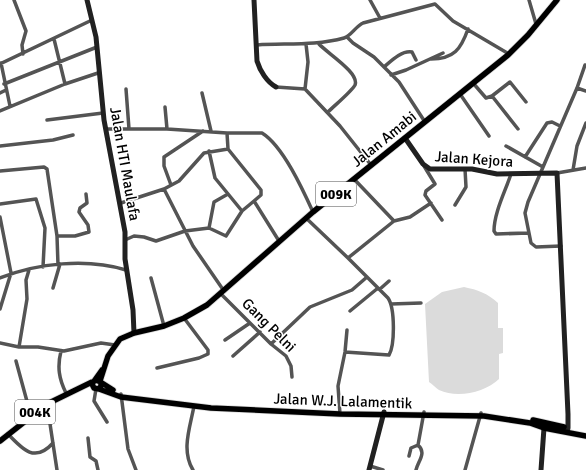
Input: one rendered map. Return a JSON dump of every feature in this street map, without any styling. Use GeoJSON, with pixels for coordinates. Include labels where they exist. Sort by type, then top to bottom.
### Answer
{"type":"FeatureCollection","features":[{"type":"Feature","properties":{"kind":"main road","name":"Jalan Amabi"},"geometry":{"type":"LineString","coordinates":[[97,385],[115,345],[120,339],[134,333],[164,326],[201,309],[313,212],[509,54],[557,0]]}},
{"type":"Feature","properties":{"kind":"main road"},"geometry":{"type":"LineString","coordinates":[[97,385],[121,395],[213,406],[362,413],[481,414],[514,416],[544,426],[586,432]]}},
{"type":"Feature","properties":{"kind":"main road","name":"004K"},"geometry":{"type":"LineString","coordinates":[[0,441],[47,404],[66,393],[74,389],[97,385]]}},
{"type":"Feature","properties":{"kind":"main road","name":"Jalan W.J. Lalamentik"},"geometry":{"type":"LineString","coordinates":[[121,395],[194,406],[340,412]]}},
{"type":"Feature","properties":{"kind":"main road"},"geometry":{"type":"LineString","coordinates":[[568,430],[586,436]]}},
{"type":"Feature","properties":{"kind":"street"},"geometry":{"type":"LineString","coordinates":[[14,0],[26,31],[22,45],[23,54]]}},
{"type":"Feature","properties":{"kind":"street","name":"Jalan HTI Maulafa"},"geometry":{"type":"LineString","coordinates":[[87,0],[97,47],[98,73],[103,113],[121,203],[125,240],[126,270],[133,310],[134,333]]}},
{"type":"Feature","properties":{"kind":"street"},"geometry":{"type":"LineString","coordinates":[[254,0],[257,45],[256,61],[260,71],[276,87],[305,89],[328,112],[371,166]]}},
{"type":"Feature","properties":{"kind":"street"},"geometry":{"type":"LineString","coordinates":[[370,0],[380,18]]}},
{"type":"Feature","properties":{"kind":"street"},"geometry":{"type":"LineString","coordinates":[[529,0],[536,24]]}},
{"type":"Feature","properties":{"kind":"street"},"geometry":{"type":"LineString","coordinates":[[257,45],[320,44],[347,37],[360,25],[436,2],[453,21],[468,28],[509,54]]}},
{"type":"Feature","properties":{"kind":"street"},"geometry":{"type":"LineString","coordinates":[[10,106],[1,75],[0,64],[92,20]]}},
{"type":"Feature","properties":{"kind":"street"},"geometry":{"type":"LineString","coordinates":[[428,60],[442,59],[454,54],[466,36],[468,28]]}},
{"type":"Feature","properties":{"kind":"street"},"geometry":{"type":"LineString","coordinates":[[347,37],[353,43],[374,57],[399,82],[424,122]]}},
{"type":"Feature","properties":{"kind":"street"},"geometry":{"type":"LineString","coordinates":[[54,39],[65,84]]}},
{"type":"Feature","properties":{"kind":"street"},"geometry":{"type":"LineString","coordinates":[[305,89],[308,62],[306,44]]}},
{"type":"Feature","properties":{"kind":"street"},"geometry":{"type":"LineString","coordinates":[[320,44],[355,77],[354,86],[328,112]]}},
{"type":"Feature","properties":{"kind":"street"},"geometry":{"type":"LineString","coordinates":[[4,84],[60,60],[97,47]]}},
{"type":"Feature","properties":{"kind":"street"},"geometry":{"type":"LineString","coordinates":[[384,67],[398,56],[409,51],[412,52],[416,60]]}},
{"type":"Feature","properties":{"kind":"street"},"geometry":{"type":"LineString","coordinates":[[391,75],[443,53]]}},
{"type":"Feature","properties":{"kind":"street"},"geometry":{"type":"LineString","coordinates":[[561,246],[534,246],[531,243],[525,210],[577,88],[585,65]]}},
{"type":"Feature","properties":{"kind":"street"},"geometry":{"type":"LineString","coordinates":[[0,111],[65,84],[98,73]]}},
{"type":"Feature","properties":{"kind":"street"},"geometry":{"type":"LineString","coordinates":[[473,83],[486,98],[492,96],[510,82],[526,102]]}},
{"type":"Feature","properties":{"kind":"street"},"geometry":{"type":"LineString","coordinates":[[577,88],[586,91]]}},
{"type":"Feature","properties":{"kind":"street"},"geometry":{"type":"LineString","coordinates":[[126,89],[129,129]]}},
{"type":"Feature","properties":{"kind":"street"},"geometry":{"type":"LineString","coordinates":[[0,93],[6,90]]}},
{"type":"Feature","properties":{"kind":"street"},"geometry":{"type":"LineString","coordinates":[[202,93],[211,131]]}},
{"type":"Feature","properties":{"kind":"street"},"geometry":{"type":"LineString","coordinates":[[460,94],[489,136]]}},
{"type":"Feature","properties":{"kind":"street"},"geometry":{"type":"LineString","coordinates":[[492,96],[510,121],[518,129]]}},
{"type":"Feature","properties":{"kind":"street"},"geometry":{"type":"LineString","coordinates":[[165,107],[167,128]]}},
{"type":"Feature","properties":{"kind":"street"},"geometry":{"type":"LineString","coordinates":[[47,120],[103,113]]}},
{"type":"Feature","properties":{"kind":"street"},"geometry":{"type":"LineString","coordinates":[[525,157],[547,123],[550,122],[560,126]]}},
{"type":"Feature","properties":{"kind":"street"},"geometry":{"type":"LineString","coordinates":[[573,170],[577,146],[586,123]]}},
{"type":"Feature","properties":{"kind":"street"},"geometry":{"type":"LineString","coordinates":[[106,130],[167,128],[227,133],[256,132],[264,134],[279,151],[290,168],[313,212]]}},
{"type":"Feature","properties":{"kind":"street"},"geometry":{"type":"LineString","coordinates":[[172,185],[164,166],[164,157],[203,131]]}},
{"type":"Feature","properties":{"kind":"street"},"geometry":{"type":"LineString","coordinates":[[125,240],[130,237],[144,237],[156,241],[184,231],[209,228],[226,236],[242,211],[261,195],[261,190],[228,149],[227,133]]}},
{"type":"Feature","properties":{"kind":"street"},"geometry":{"type":"LineString","coordinates":[[0,146],[53,140],[73,136]]}},
{"type":"Feature","properties":{"kind":"street","name":"Jalan Kejora"},"geometry":{"type":"LineString","coordinates":[[405,138],[424,166],[434,170],[465,170],[511,174],[557,173]]}},
{"type":"Feature","properties":{"kind":"street"},"geometry":{"type":"LineString","coordinates":[[506,146],[542,168]]}},
{"type":"Feature","properties":{"kind":"street"},"geometry":{"type":"LineString","coordinates":[[121,203],[172,185],[188,173],[202,154],[228,149]]}},
{"type":"Feature","properties":{"kind":"street"},"geometry":{"type":"LineString","coordinates":[[209,152],[215,178],[242,211]]}},
{"type":"Feature","properties":{"kind":"street"},"geometry":{"type":"LineString","coordinates":[[424,166],[435,184],[425,194],[442,220]]}},
{"type":"Feature","properties":{"kind":"street"},"geometry":{"type":"LineString","coordinates":[[0,171],[45,167],[48,173],[57,236],[59,264],[53,288]]}},
{"type":"Feature","properties":{"kind":"street"},"geometry":{"type":"LineString","coordinates":[[568,430],[557,173],[586,168]]}},
{"type":"Feature","properties":{"kind":"street"},"geometry":{"type":"LineString","coordinates":[[455,205],[466,186],[465,170]]}},
{"type":"Feature","properties":{"kind":"street"},"geometry":{"type":"LineString","coordinates":[[511,174],[504,196],[494,218],[494,231],[496,234],[528,233]]}},
{"type":"Feature","properties":{"kind":"street"},"geometry":{"type":"LineString","coordinates":[[354,179],[394,221]]}},
{"type":"Feature","properties":{"kind":"street","name":"Gang Pelni"},"geometry":{"type":"LineString","coordinates":[[164,189],[184,231],[222,292],[250,323],[289,361],[292,376]]}},
{"type":"Feature","properties":{"kind":"street"},"geometry":{"type":"LineString","coordinates":[[57,236],[74,236],[89,232],[88,225],[80,212],[80,208],[86,203],[86,194]]}},
{"type":"Feature","properties":{"kind":"street"},"geometry":{"type":"LineString","coordinates":[[209,228],[214,202],[228,194]]}},
{"type":"Feature","properties":{"kind":"street"},"geometry":{"type":"LineString","coordinates":[[0,204],[36,199],[45,228],[43,266]]}},
{"type":"Feature","properties":{"kind":"street"},"geometry":{"type":"LineString","coordinates":[[254,202],[279,241]]}},
{"type":"Feature","properties":{"kind":"street"},"geometry":{"type":"LineString","coordinates":[[348,258],[394,221],[410,217],[431,203]]}},
{"type":"Feature","properties":{"kind":"street"},"geometry":{"type":"LineString","coordinates":[[0,217],[11,273],[0,310]]}},
{"type":"Feature","properties":{"kind":"street"},"geometry":{"type":"LineString","coordinates":[[306,218],[379,288],[392,304],[392,328],[389,355],[345,352]]}},
{"type":"Feature","properties":{"kind":"street"},"geometry":{"type":"LineString","coordinates":[[0,247],[6,247]]}},
{"type":"Feature","properties":{"kind":"street"},"geometry":{"type":"LineString","coordinates":[[0,278],[11,273],[59,264],[104,264],[126,270]]}},
{"type":"Feature","properties":{"kind":"street"},"geometry":{"type":"LineString","coordinates":[[19,347],[27,299],[26,280],[29,270]]}},
{"type":"Feature","properties":{"kind":"street"},"geometry":{"type":"LineString","coordinates":[[271,344],[310,307],[352,290],[367,277]]}},
{"type":"Feature","properties":{"kind":"street"},"geometry":{"type":"LineString","coordinates":[[151,278],[164,326]]}},
{"type":"Feature","properties":{"kind":"street"},"geometry":{"type":"LineString","coordinates":[[350,311],[389,281]]}},
{"type":"Feature","properties":{"kind":"street"},"geometry":{"type":"LineString","coordinates":[[392,304],[421,303]]}},
{"type":"Feature","properties":{"kind":"street"},"geometry":{"type":"LineString","coordinates":[[157,368],[199,358],[208,354],[208,350],[184,318]]}},
{"type":"Feature","properties":{"kind":"street"},"geometry":{"type":"LineString","coordinates":[[225,340],[250,323]]}},
{"type":"Feature","properties":{"kind":"street"},"geometry":{"type":"LineString","coordinates":[[340,412],[338,386],[345,352],[347,330]]}},
{"type":"Feature","properties":{"kind":"street"},"geometry":{"type":"LineString","coordinates":[[233,356],[260,332]]}},
{"type":"Feature","properties":{"kind":"street"},"geometry":{"type":"LineString","coordinates":[[0,343],[19,347],[38,347],[61,351],[84,348],[101,343],[115,345]]}},
{"type":"Feature","properties":{"kind":"street"},"geometry":{"type":"LineString","coordinates":[[61,351],[58,367],[60,378],[66,393]]}},
{"type":"Feature","properties":{"kind":"street"},"geometry":{"type":"LineString","coordinates":[[16,361],[31,416]]}},
{"type":"Feature","properties":{"kind":"street"},"geometry":{"type":"LineString","coordinates":[[97,385],[94,399],[95,404],[108,422]]}},
{"type":"Feature","properties":{"kind":"street"},"geometry":{"type":"LineString","coordinates":[[121,395],[128,449],[136,470]]}},
{"type":"Feature","properties":{"kind":"street"},"geometry":{"type":"LineString","coordinates":[[47,404],[57,470]]}},
{"type":"Feature","properties":{"kind":"street"},"geometry":{"type":"LineString","coordinates":[[193,470],[187,456],[186,445],[194,406]]}},
{"type":"Feature","properties":{"kind":"street"},"geometry":{"type":"LineString","coordinates":[[382,413],[369,468],[383,470]]}},
{"type":"Feature","properties":{"kind":"street"},"geometry":{"type":"LineString","coordinates":[[416,470],[423,452],[418,445],[424,414]]}},
{"type":"Feature","properties":{"kind":"street"},"geometry":{"type":"LineString","coordinates":[[465,470],[481,414]]}},
{"type":"Feature","properties":{"kind":"street"},"geometry":{"type":"LineString","coordinates":[[541,470],[544,426]]}},
{"type":"Feature","properties":{"kind":"street"},"geometry":{"type":"LineString","coordinates":[[8,434],[20,447],[32,453],[43,452],[53,443]]}},
{"type":"Feature","properties":{"kind":"street"},"geometry":{"type":"LineString","coordinates":[[88,438],[90,457],[96,461],[98,470]]}},
{"type":"Feature","properties":{"kind":"street"},"geometry":{"type":"LineString","coordinates":[[409,456],[411,448],[418,445]]}},
{"type":"Feature","properties":{"kind":"shaded area"},"geometry":{"type":"Polygon","coordinates":[[[464,287],[482,292],[498,303],[498,328],[503,328],[503,353],[499,354],[499,379],[493,384],[479,391],[463,394],[446,393],[439,390],[429,382],[425,304],[442,292],[464,287]]]}}]}
